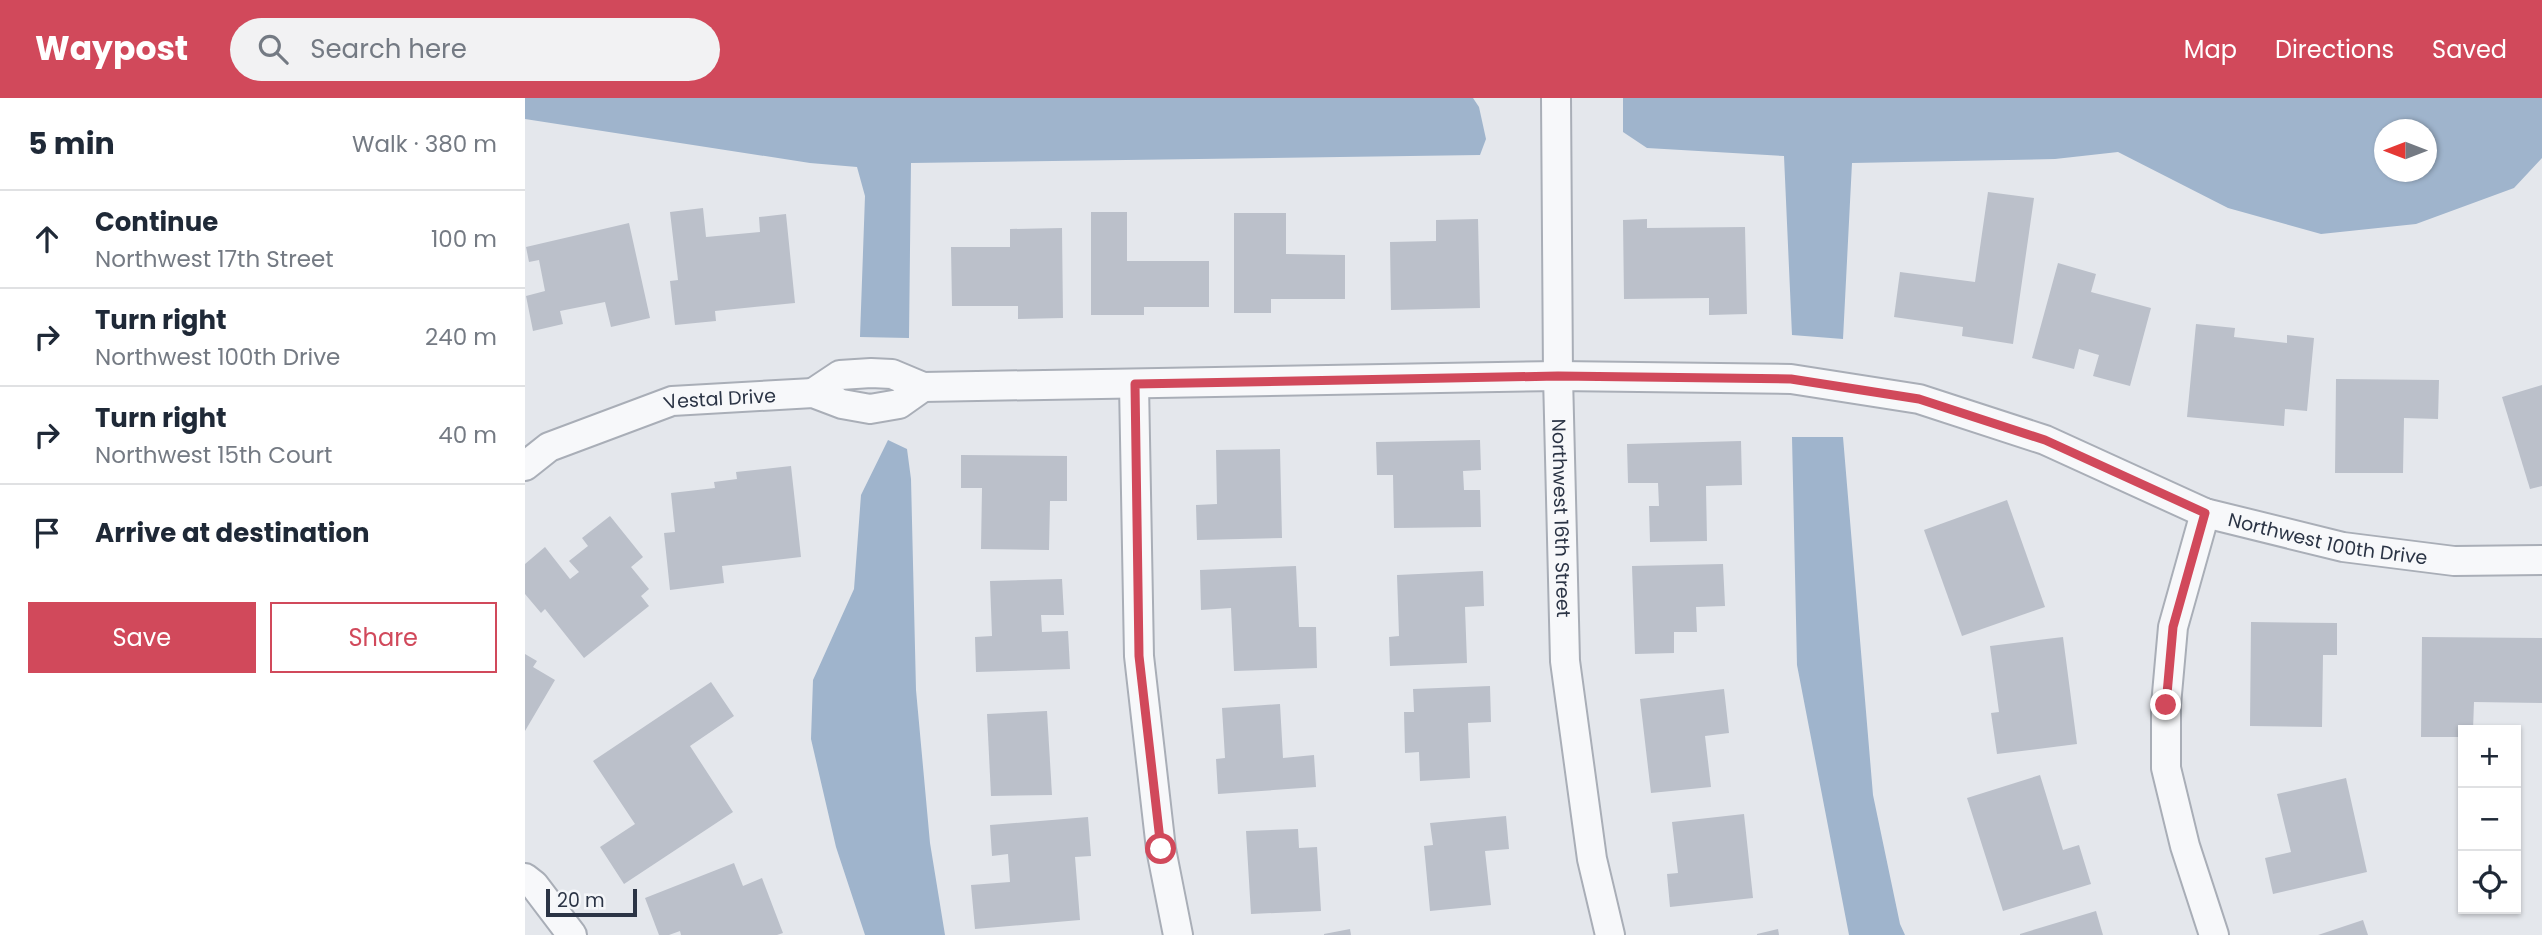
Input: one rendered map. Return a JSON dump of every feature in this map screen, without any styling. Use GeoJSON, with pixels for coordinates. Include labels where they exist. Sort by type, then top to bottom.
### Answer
{"type":"FeatureCollection","features":[{"type":"Feature","properties":{"kind":"street","name":"Northwest 16th Street"},"geometry":{"type":"LineString","coordinates":[[1556,98],[1558,376],[1565,661],[1592,859],[1611,935]]}},
{"type":"Feature","properties":{"kind":"street","name":"Northwest 100th Drive"},"geometry":{"type":"LineString","coordinates":[[813,393],[840,375],[871,373],[892,374],[923,387],[1558,376],[1791,379],[1919,399],[2045,440],[2205,513],[2343,547],[2454,562],[2542,560]]}},
{"type":"Feature","properties":{"kind":"street"},"geometry":{"type":"LineString","coordinates":[[1135,384],[1139,656],[1161,849],[1178,935]]}},
{"type":"Feature","properties":{"kind":"street","name":"Vestal Drive"},"geometry":{"type":"LineString","coordinates":[[525,466],[549,447],[672,401],[813,393]]}},
{"type":"Feature","properties":{"kind":"street"},"geometry":{"type":"LineString","coordinates":[[2205,513],[2173,627],[2166,705],[2166,768],[2185,846],[2214,935]]}},
{"type":"Feature","properties":{"kind":"street"},"geometry":{"type":"LineString","coordinates":[[525,878],[534,885],[572,935]]}},
{"type":"Feature","properties":{"kind":"water"},"geometry":{"type":"Polygon","coordinates":[[[525,98],[1473,98],[1479,107],[1486,139],[1480,155],[911,163],[909,338],[860,337],[865,196],[857,167],[810,163],[525,119],[525,98]]]}},
{"type":"Feature","properties":{"kind":"water"},"geometry":{"type":"Polygon","coordinates":[[[1623,98],[2542,98],[2542,158],[2514,188],[2416,224],[2321,234],[2228,208],[2118,152],[2055,159],[1852,163],[1843,339],[1792,335],[1784,156],[1647,148],[1623,132],[1623,98]]]}},
{"type":"Feature","properties":{"kind":"water"},"geometry":{"type":"Polygon","coordinates":[[[1792,437],[1843,437],[1873,795],[1900,924],[1905,935],[1849,935],[1797,665],[1792,437]]]}},
{"type":"Feature","properties":{"kind":"water"},"geometry":{"type":"Polygon","coordinates":[[[888,440],[907,449],[911,479],[916,690],[930,843],[945,935],[865,935],[836,847],[811,739],[813,680],[854,589],[861,495],[888,440]]]}},
{"type":"Feature","properties":{"kind":"building"},"geometry":{"type":"Polygon","coordinates":[[[1988,192],[2034,198],[2013,344],[1962,336],[1963,327],[1894,317],[1900,272],[1975,282],[1988,192]]]}},
{"type":"Feature","properties":{"kind":"building"},"geometry":{"type":"Polygon","coordinates":[[[703,208],[706,237],[760,232],[759,217],[786,214],[795,303],[715,311],[716,321],[675,325],[670,281],[678,280],[670,212],[703,208]]]}},
{"type":"Feature","properties":{"kind":"building"},"geometry":{"type":"Polygon","coordinates":[[[1091,212],[1127,212],[1127,261],[1209,261],[1209,307],[1144,307],[1144,315],[1091,315],[1091,212]]]}},
{"type":"Feature","properties":{"kind":"building"},"geometry":{"type":"Polygon","coordinates":[[[1234,213],[1286,213],[1286,254],[1345,255],[1345,299],[1271,299],[1271,313],[1234,313],[1234,213]]]}},
{"type":"Feature","properties":{"kind":"building"},"geometry":{"type":"Polygon","coordinates":[[[1478,219],[1480,308],[1391,310],[1390,242],[1436,241],[1436,220],[1478,219]]]}},
{"type":"Feature","properties":{"kind":"building"},"geometry":{"type":"Polygon","coordinates":[[[1647,219],[1647,228],[1745,227],[1747,314],[1709,315],[1709,298],[1624,299],[1623,220],[1647,219]]]}},
{"type":"Feature","properties":{"kind":"building"},"geometry":{"type":"Polygon","coordinates":[[[629,223],[650,318],[611,327],[605,302],[560,311],[563,324],[533,331],[526,296],[545,291],[539,260],[529,262],[526,247],[629,223]]]}},
{"type":"Feature","properties":{"kind":"building"},"geometry":{"type":"Polygon","coordinates":[[[1062,228],[1063,318],[1018,319],[1018,306],[952,306],[951,247],[1010,247],[1010,229],[1062,228]]]}},
{"type":"Feature","properties":{"kind":"building"},"geometry":{"type":"Polygon","coordinates":[[[2058,263],[2096,274],[2091,292],[2151,308],[2130,386],[2093,376],[2099,355],[2079,349],[2074,369],[2032,358],[2058,263]]]}},
{"type":"Feature","properties":{"kind":"building"},"geometry":{"type":"Polygon","coordinates":[[[2196,324],[2235,328],[2234,337],[2287,343],[2287,335],[2314,338],[2307,411],[2285,409],[2284,426],[2187,417],[2196,324]]]}},
{"type":"Feature","properties":{"kind":"building"},"geometry":{"type":"Polygon","coordinates":[[[2336,379],[2439,380],[2438,419],[2404,418],[2403,473],[2335,473],[2336,379]]]}},
{"type":"Feature","properties":{"kind":"building"},"geometry":{"type":"Polygon","coordinates":[[[2542,385],[2542,486],[2530,489],[2502,397],[2542,385]]]}},
{"type":"Feature","properties":{"kind":"building"},"geometry":{"type":"Polygon","coordinates":[[[1480,440],[1481,470],[1463,471],[1464,490],[1480,490],[1481,527],[1394,528],[1393,475],[1377,475],[1376,442],[1480,440]]]}},
{"type":"Feature","properties":{"kind":"building"},"geometry":{"type":"Polygon","coordinates":[[[1741,441],[1742,485],[1706,486],[1707,541],[1650,542],[1649,506],[1659,506],[1658,483],[1628,483],[1627,444],[1741,441]]]}},
{"type":"Feature","properties":{"kind":"building"},"geometry":{"type":"Polygon","coordinates":[[[1280,449],[1282,538],[1197,540],[1196,505],[1217,504],[1216,450],[1280,449]]]}},
{"type":"Feature","properties":{"kind":"building"},"geometry":{"type":"Polygon","coordinates":[[[961,455],[1067,456],[1067,501],[1050,501],[1049,550],[981,549],[982,488],[961,488],[961,455]]]}},
{"type":"Feature","properties":{"kind":"building"},"geometry":{"type":"Polygon","coordinates":[[[791,466],[801,557],[722,566],[724,583],[670,590],[664,533],[675,532],[671,493],[715,488],[714,482],[737,479],[736,472],[791,466]]]}},
{"type":"Feature","properties":{"kind":"building"},"geometry":{"type":"Polygon","coordinates":[[[2007,500],[2045,607],[1962,636],[1924,530],[2007,500]]]}},
{"type":"Feature","properties":{"kind":"building"},"geometry":{"type":"Polygon","coordinates":[[[610,516],[643,557],[631,567],[649,589],[641,596],[649,606],[584,658],[545,609],[541,613],[525,594],[525,564],[545,547],[570,579],[579,572],[569,561],[588,546],[582,538],[610,516]]]}},
{"type":"Feature","properties":{"kind":"building"},"geometry":{"type":"Polygon","coordinates":[[[1723,564],[1725,606],[1696,607],[1697,632],[1674,632],[1674,653],[1635,654],[1632,566],[1723,564]]]}},
{"type":"Feature","properties":{"kind":"building"},"geometry":{"type":"Polygon","coordinates":[[[1296,566],[1299,627],[1316,627],[1317,668],[1234,671],[1231,608],[1201,610],[1200,570],[1296,566]]]}},
{"type":"Feature","properties":{"kind":"building"},"geometry":{"type":"Polygon","coordinates":[[[1483,571],[1484,606],[1465,607],[1467,663],[1390,666],[1389,637],[1399,636],[1397,575],[1483,571]]]}},
{"type":"Feature","properties":{"kind":"building"},"geometry":{"type":"Polygon","coordinates":[[[1062,579],[1064,615],[1041,615],[1042,632],[1068,631],[1070,669],[976,672],[975,637],[992,636],[990,581],[1062,579]]]}},
{"type":"Feature","properties":{"kind":"building"},"geometry":{"type":"Polygon","coordinates":[[[2251,622],[2337,623],[2337,655],[2323,655],[2322,727],[2250,726],[2251,622]]]}},
{"type":"Feature","properties":{"kind":"building"},"geometry":{"type":"Polygon","coordinates":[[[2063,637],[2077,744],[1997,754],[1991,713],[1999,712],[1990,646],[2063,637]]]}},
{"type":"Feature","properties":{"kind":"building"},"geometry":{"type":"Polygon","coordinates":[[[2422,637],[2542,638],[2542,703],[2474,702],[2473,725],[2458,725],[2458,737],[2421,737],[2422,637]]]}},
{"type":"Feature","properties":{"kind":"building"},"geometry":{"type":"Polygon","coordinates":[[[525,654],[537,661],[533,667],[555,680],[525,731],[525,654]]]}},
{"type":"Feature","properties":{"kind":"building"},"geometry":{"type":"Polygon","coordinates":[[[711,682],[734,716],[690,746],[733,812],[624,884],[600,847],[635,824],[593,761],[711,682]]]}},
{"type":"Feature","properties":{"kind":"building"},"geometry":{"type":"Polygon","coordinates":[[[1490,686],[1491,722],[1468,723],[1470,778],[1420,781],[1419,752],[1405,753],[1404,712],[1414,712],[1413,689],[1490,686]]]}},
{"type":"Feature","properties":{"kind":"building"},"geometry":{"type":"Polygon","coordinates":[[[1724,689],[1729,733],[1705,736],[1711,787],[1651,793],[1640,699],[1724,689]]]}},
{"type":"Feature","properties":{"kind":"building"},"geometry":{"type":"Polygon","coordinates":[[[1280,704],[1283,758],[1314,755],[1316,787],[1218,794],[1216,759],[1225,758],[1222,708],[1280,704]]]}},
{"type":"Feature","properties":{"kind":"building"},"geometry":{"type":"Polygon","coordinates":[[[1047,711],[1052,795],[991,796],[987,714],[1047,711]]]}},
{"type":"Feature","properties":{"kind":"building"},"geometry":{"type":"Polygon","coordinates":[[[2040,775],[2063,850],[2079,845],[2091,884],[2003,911],[1967,798],[2040,775]]]}},
{"type":"Feature","properties":{"kind":"building"},"geometry":{"type":"Polygon","coordinates":[[[2346,778],[2367,872],[2273,894],[2265,858],[2291,852],[2277,794],[2346,778]]]}},
{"type":"Feature","properties":{"kind":"building"},"geometry":{"type":"Polygon","coordinates":[[[1744,814],[1753,898],[1670,907],[1667,874],[1678,873],[1672,822],[1744,814]]]}},
{"type":"Feature","properties":{"kind":"building"},"geometry":{"type":"Polygon","coordinates":[[[1506,816],[1509,849],[1485,851],[1491,905],[1430,911],[1424,846],[1433,845],[1430,823],[1506,816]]]}},
{"type":"Feature","properties":{"kind":"building"},"geometry":{"type":"Polygon","coordinates":[[[1088,817],[1091,856],[1075,857],[1080,920],[975,929],[971,885],[1010,882],[1008,854],[992,856],[990,825],[1088,817]]]}},
{"type":"Feature","properties":{"kind":"building"},"geometry":{"type":"Polygon","coordinates":[[[1298,829],[1299,848],[1317,847],[1321,911],[1251,914],[1246,831],[1298,829]]]}},
{"type":"Feature","properties":{"kind":"building"},"geometry":{"type":"Polygon","coordinates":[[[734,863],[743,886],[762,878],[783,933],[681,935],[680,931],[659,935],[645,898],[734,863]]]}},
{"type":"Feature","properties":{"kind":"building"},"geometry":{"type":"Polygon","coordinates":[[[2096,911],[2103,935],[2020,935],[2020,934],[2096,911]]]}},
{"type":"Feature","properties":{"kind":"building"},"geometry":{"type":"Polygon","coordinates":[[[2363,920],[2368,935],[2318,935],[2363,920]]]}},
{"type":"Feature","properties":{"kind":"building"},"geometry":{"type":"Polygon","coordinates":[[[1350,929],[1351,935],[1324,935],[1324,934],[1350,929]]]}},
{"type":"Feature","properties":{"kind":"building"},"geometry":{"type":"Polygon","coordinates":[[[1778,929],[1779,935],[1757,935],[1757,934],[1778,929]]]}},
{"type":"Feature","properties":{"kind":"route"},"geometry":{"type":"LineString","coordinates":[[1161,849],[1139,656],[1135,384],[1558,376],[1791,379],[1919,399],[2045,440],[2205,513],[2173,627],[2166,705]]}}]}
